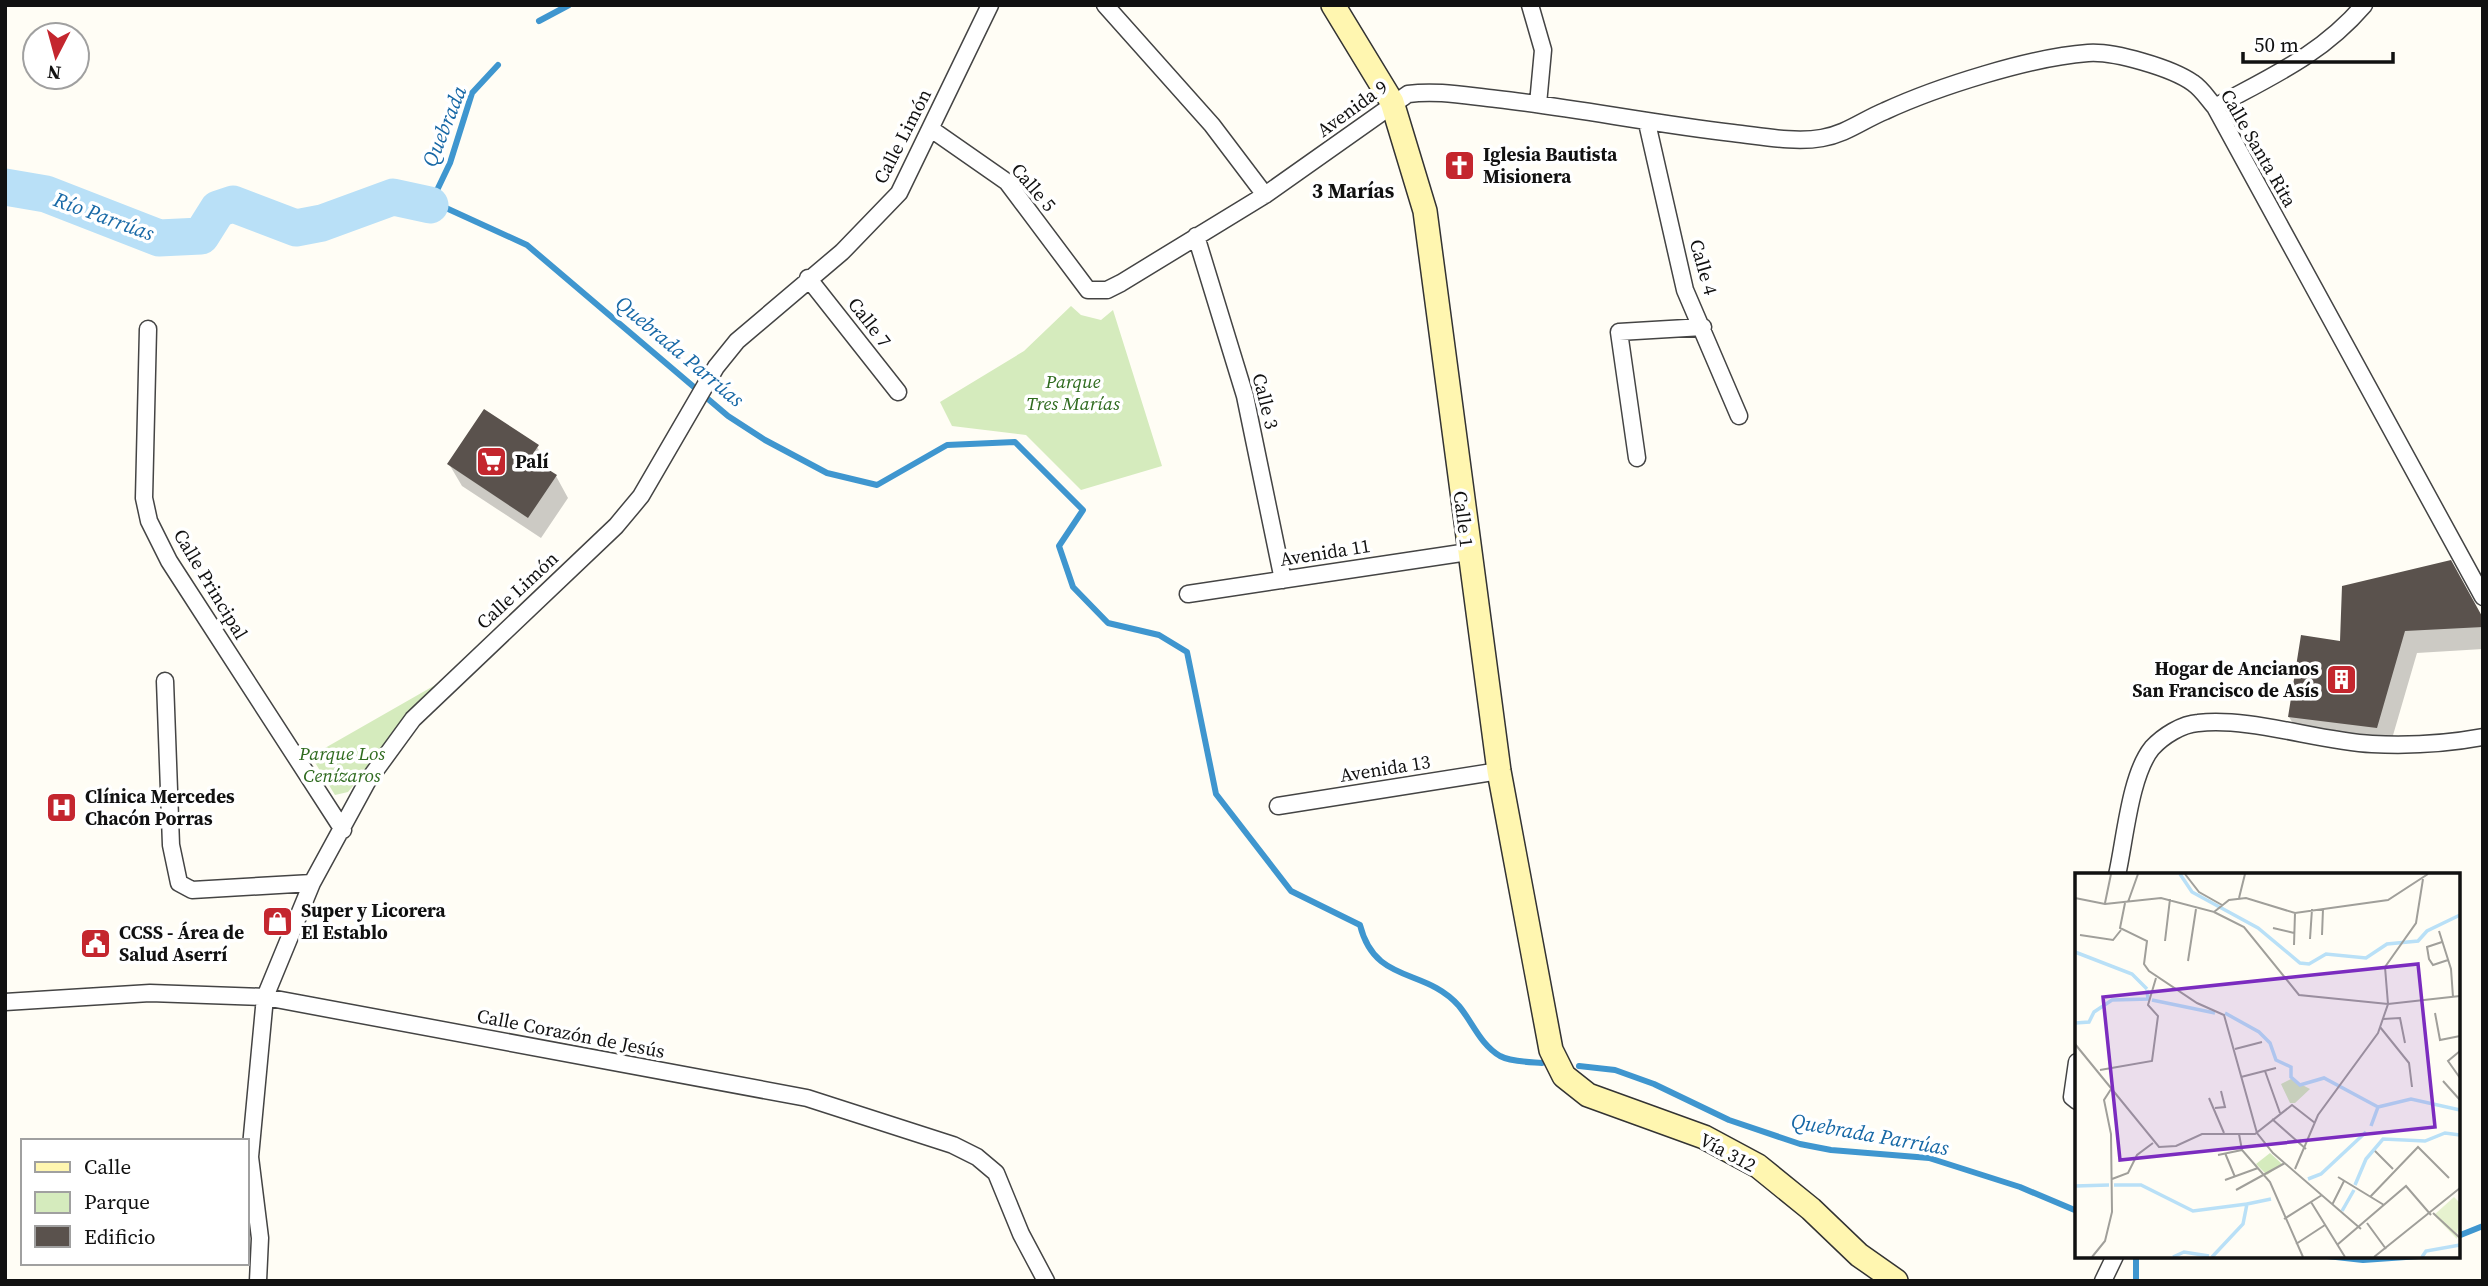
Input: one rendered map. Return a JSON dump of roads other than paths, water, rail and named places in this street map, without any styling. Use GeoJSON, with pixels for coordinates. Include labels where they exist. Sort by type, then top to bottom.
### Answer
{"type":"FeatureCollection","features":[{"type":"Feature","properties":{"kind":"street","name":"Calle Limón"},"geometry":{"type":"LineString","coordinates":[[258,1281],[260,1238],[250,1157],[265,997],[312,883],[367,782],[413,719],[616,526],[641,496],[716,367],[737,341],[808,278],[842,252],[899,193],[990,5]]}},
{"type":"Feature","properties":{"kind":"street"},"geometry":{"type":"LineString","coordinates":[[1105,5],[1212,125],[1265,195]]}},
{"type":"Feature","properties":{"kind":"street","name":"Calle 1"},"geometry":{"type":"LineString","coordinates":[[1333,5],[1392,102],[1425,211],[1499,771],[1551,1049]]}},
{"type":"Feature","properties":{"kind":"street"},"geometry":{"type":"LineString","coordinates":[[1530,5],[1543,50],[1538,104]]}},
{"type":"Feature","properties":{"kind":"street"},"geometry":{"type":"LineString","coordinates":[[2215,107],[2309,57],[2348,24],[2364,5]]}},
{"type":"Feature","properties":{"kind":"street","name":"Calle Santa Rita"},"geometry":{"type":"LineString","coordinates":[[1761,136],[1820,139],[1844,133],[1885,111],[2005,69],[2090,52],[2170,69],[2195,84],[2215,107],[2481,590]]}},
{"type":"Feature","properties":{"kind":"street","name":"Avenida 9"},"geometry":{"type":"LineString","coordinates":[[1088,290],[1107,290],[1121,284],[1265,195],[1392,102],[1408,94],[1428,91],[1538,104],[1647,123],[1761,136]]}},
{"type":"Feature","properties":{"kind":"street","name":"Calle 4"},"geometry":{"type":"LineString","coordinates":[[1647,123],[1685,290],[1739,416]]}},
{"type":"Feature","properties":{"kind":"street","name":"Calle 5"},"geometry":{"type":"LineString","coordinates":[[932,129],[1007,183],[1088,290]]}},
{"type":"Feature","properties":{"kind":"street","name":"Calle 3"},"geometry":{"type":"LineString","coordinates":[[1196,236],[1245,396],[1283,580]]}},
{"type":"Feature","properties":{"kind":"street","name":"Calle 7"},"geometry":{"type":"LineString","coordinates":[[808,278],[898,392]]}},
{"type":"Feature","properties":{"kind":"street"},"geometry":{"type":"LineString","coordinates":[[1637,458],[1619,332],[1703,327]]}},
{"type":"Feature","properties":{"kind":"street","name":"Calle Principal"},"geometry":{"type":"LineString","coordinates":[[148,329],[144,498],[149,521],[169,561],[343,830]]}},
{"type":"Feature","properties":{"kind":"street","name":"Avenida 11"},"geometry":{"type":"LineString","coordinates":[[1188,594],[1468,552]]}},
{"type":"Feature","properties":{"kind":"street"},"geometry":{"type":"LineString","coordinates":[[165,681],[172,845],[178,883],[192,890],[312,883]]}},
{"type":"Feature","properties":{"kind":"street"},"geometry":{"type":"LineString","coordinates":[[2117,873],[2140,769],[2153,747],[2172,732],[2184,727],[2196,723],[2221,722],[2370,744],[2436,745],[2483,737]]}},
{"type":"Feature","properties":{"kind":"street","name":"Avenida 13"},"geometry":{"type":"LineString","coordinates":[[1278,806],[1499,771]]}},
{"type":"Feature","properties":{"kind":"street","name":"Calle Corazón de Jesús"},"geometry":{"type":"LineString","coordinates":[[5,1002],[150,993],[265,997],[807,1098],[954,1145],[977,1157],[996,1174],[1021,1234],[1046,1281]]}},
{"type":"Feature","properties":{"kind":"street","name":"Vía 312"},"geometry":{"type":"LineString","coordinates":[[1551,1049],[1564,1076],[1588,1095],[1704,1137],[1758,1167],[1811,1209],[1859,1255],[1896,1281]]}},
{"type":"Feature","properties":{"kind":"street"},"geometry":{"type":"LineString","coordinates":[[2075,1076],[2072,1097],[2075,1099]]}},
{"type":"Feature","properties":{"kind":"street"},"geometry":{"type":"LineString","coordinates":[[2103,1281],[2114,1258]]}},
{"type":"Feature","properties":{"kind":"waterway","name":"Quebrada"},"geometry":{"type":"LineString","coordinates":[[539,21],[569,5]]}},
{"type":"Feature","properties":{"kind":"waterway","name":"Quebrada Parrúas"},"geometry":{"type":"LineString","coordinates":[[498,65],[472,93],[450,163],[430,205],[446,208],[527,245],[728,416],[765,440],[827,473],[877,485],[947,445],[1015,442],[1083,510],[1059,546],[1073,587],[1108,623],[1159,635],[1187,652],[1216,794],[1291,891],[1360,925],[1367,944],[1377,957],[1389,967],[1446,994],[1459,1006],[1487,1046],[1500,1056],[1515,1061],[1542,1063]]}},
{"type":"Feature","properties":{"kind":"waterway","name":"Río Parrúas"},"geometry":{"type":"LineString","coordinates":[[5,187],[46,194],[159,238],[201,236],[218,209],[233,204],[296,228],[322,223],[393,197],[430,205]]}},
{"type":"Feature","properties":{"kind":"waterway","name":"Quebrada Parrúas"},"geometry":{"type":"LineString","coordinates":[[1579,1066],[1615,1070],[1654,1084],[1729,1120],[1800,1144],[1831,1150],[1929,1158],[2020,1187],[2075,1210]]}},
{"type":"Feature","properties":{"kind":"waterway","name":"Quebrada Parrúas"},"geometry":{"type":"LineString","coordinates":[[2460,1235],[2483,1226]]}},
{"type":"Feature","properties":{"kind":"waterway"},"geometry":{"type":"LineString","coordinates":[[2136,1258],[2136,1281]]}},
{"type":"Feature","properties":{"kind":"waterway","name":"Quebrada Parrúas"},"geometry":{"type":"LineString","coordinates":[[2345,1258],[2392,1258]]}},
{"type":"Feature","properties":{"kind":"place","name":"Iglesia Bautista Misionera"},"geometry":{"type":"Point","coordinates":[1460,165]}},
{"type":"Feature","properties":{"kind":"place","name":"Palí"},"geometry":{"type":"Point","coordinates":[492,461]}},
{"type":"Feature","properties":{"kind":"place","name":"Hogar de Ancianos San Francisco de Asís"},"geometry":{"type":"Point","coordinates":[2342,679]}},
{"type":"Feature","properties":{"kind":"place","name":"Clínica Mercedes Chacón Porras"},"geometry":{"type":"Point","coordinates":[62,807]}},
{"type":"Feature","properties":{"kind":"place","name":"Super y Licorera El Establo"},"geometry":{"type":"Point","coordinates":[278,921]}},
{"type":"Feature","properties":{"kind":"place","name":"CCSS - Área de Salud Aserrí"},"geometry":{"type":"Point","coordinates":[96,943]}},
{"type":"Feature","properties":{"kind":"district","name":"3 Marías"},"geometry":{"type":"Point","coordinates":[1353,190]}},
{"type":"Feature","properties":{"kind":"park label","name":"Parque Tres Marías"},"geometry":{"type":"Point","coordinates":[1073,392]}},
{"type":"Feature","properties":{"kind":"park label","name":"Parque Los Cenízaros"},"geometry":{"type":"Point","coordinates":[342,764]}}]}
